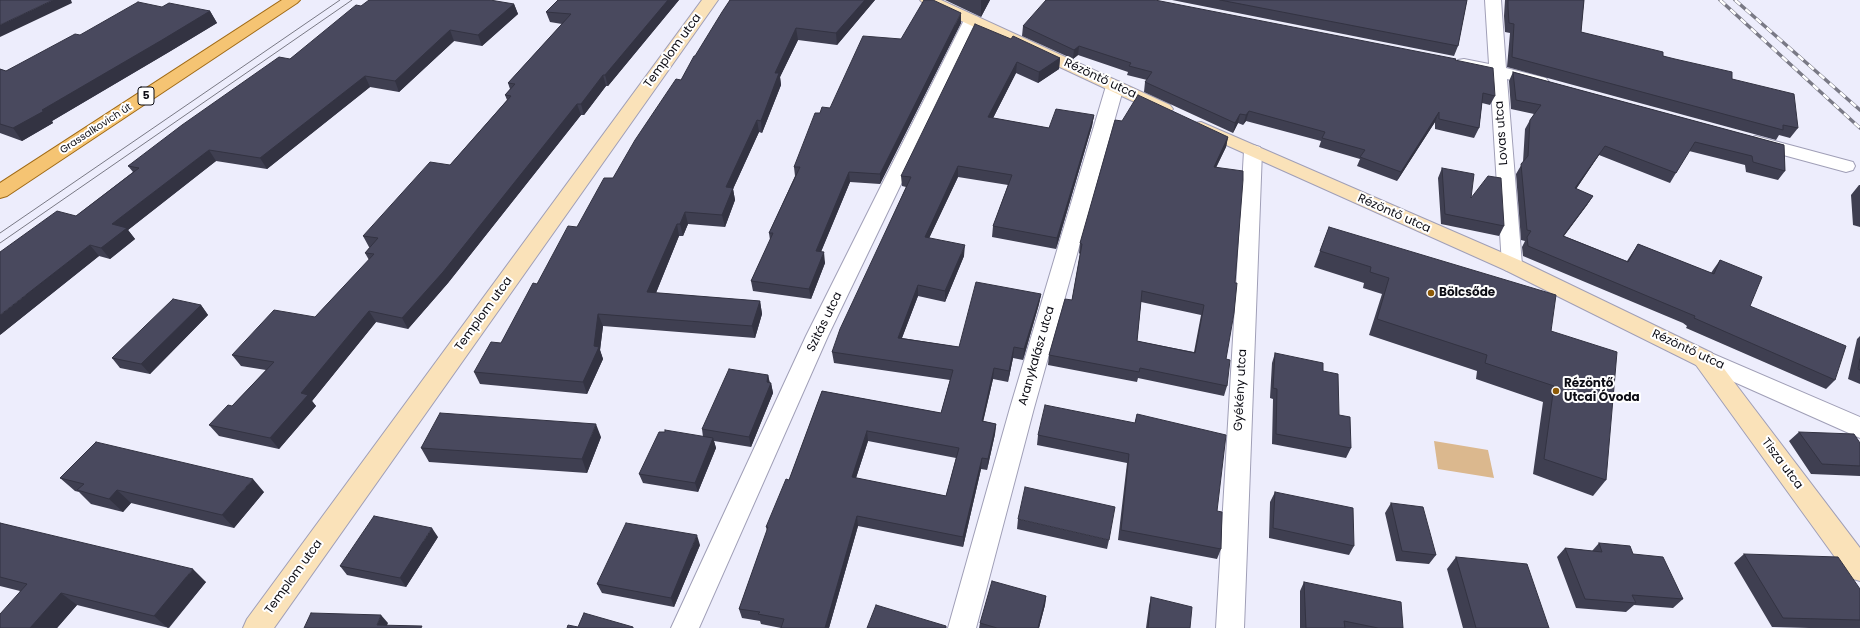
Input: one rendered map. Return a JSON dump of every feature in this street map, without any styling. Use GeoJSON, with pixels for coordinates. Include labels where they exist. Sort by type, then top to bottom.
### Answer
{"type":"FeatureCollection","features":[{"type":"Feature","properties":{"kind":"main road","name":"Grassalkovich út"},"geometry":{"type":"LineString","coordinates":[[0,192],[292,0]]}},
{"type":"Feature","properties":{"kind":"main road","name":"Templom utca"},"geometry":{"type":"LineString","coordinates":[[257,628],[710,0]]}},
{"type":"Feature","properties":{"kind":"main road","name":"Rézöntő utca"},"geometry":{"type":"LineString","coordinates":[[929,0],[1252,151],[1512,266],[1704,359]]}},
{"type":"Feature","properties":{"kind":"main road","name":"Tisza utca"},"geometry":{"type":"LineString","coordinates":[[1704,359],[1860,569]]}},
{"type":"Feature","properties":{"kind":"street","name":"Lovas utca"},"geometry":{"type":"LineString","coordinates":[[1493,0],[1512,266]]}},
{"type":"Feature","properties":{"kind":"street","name":"Szitás utca"},"geometry":{"type":"LineString","coordinates":[[685,628],[818,336],[972,20]]}},
{"type":"Feature","properties":{"kind":"street"},"geometry":{"type":"LineString","coordinates":[[1451,62],[1498,71],[1558,87]]}},
{"type":"Feature","properties":{"kind":"street","name":"Aranykalász utca"},"geometry":{"type":"LineString","coordinates":[[962,628],[1022,408],[1115,86]]}},
{"type":"Feature","properties":{"kind":"street"},"geometry":{"type":"LineString","coordinates":[[1740,137],[1846,166]]}},
{"type":"Feature","properties":{"kind":"street","name":"Gyékény utca"},"geometry":{"type":"LineString","coordinates":[[1230,628],[1252,151]]}},
{"type":"Feature","properties":{"kind":"street","name":"Rézöntő utca"},"geometry":{"type":"LineString","coordinates":[[1704,359],[1860,428]]}},
{"type":"Feature","properties":{"kind":"shaded area"},"geometry":{"type":"Polygon","coordinates":[[[1434,441],[1488,450],[1494,478],[1438,469],[1434,441]]]}},
{"type":"Feature","properties":{"kind":"building"},"geometry":{"type":"Polygon","coordinates":[[[0,0],[53,0],[0,25],[0,0]]]}},
{"type":"Feature","properties":{"kind":"building"},"geometry":{"type":"Polygon","coordinates":[[[369,0],[490,0],[514,4],[478,35],[450,30],[395,81],[365,76],[260,158],[209,150],[112,224],[127,228],[101,248],[90,245],[0,315],[0,252],[57,211],[76,216],[139,168],[128,166],[182,125],[279,57],[290,59],[356,5],[361,6],[369,0]]]}},
{"type":"Feature","properties":{"kind":"building"},"geometry":{"type":"Polygon","coordinates":[[[558,0],[668,0],[605,75],[603,75],[581,104],[577,104],[443,272],[402,318],[369,311],[301,393],[308,395],[270,438],[209,425],[228,405],[232,406],[274,362],[232,355],[274,310],[315,317],[374,254],[365,253],[378,238],[363,236],[430,162],[450,165],[511,96],[505,95],[515,84],[508,83],[571,14],[546,12],[558,0]]]}},
{"type":"Feature","properties":{"kind":"building"},"geometry":{"type":"Polygon","coordinates":[[[730,0],[865,0],[836,33],[796,28],[775,73],[779,73],[761,121],[757,120],[726,187],[733,188],[722,215],[685,212],[680,224],[677,224],[647,292],[760,301],[752,326],[598,314],[594,346],[599,347],[583,382],[474,372],[491,342],[501,343],[533,283],[537,284],[568,226],[577,227],[604,178],[613,178],[635,140],[676,79],[681,80],[694,56],[730,0]]]}},
{"type":"Feature","properties":{"kind":"building"},"geometry":{"type":"Polygon","coordinates":[[[924,0],[933,0],[961,13],[880,174],[849,172],[816,251],[824,252],[809,289],[751,281],[773,233],[769,233],[800,167],[794,167],[815,113],[820,113],[822,107],[830,108],[863,36],[901,39],[924,0]]]}},
{"type":"Feature","properties":{"kind":"building"},"geometry":{"type":"Polygon","coordinates":[[[1046,0],[1155,0],[1456,59],[1455,60],[1493,68],[1495,96],[1483,93],[1479,128],[1439,119],[1439,112],[1401,172],[1360,157],[1365,150],[1322,138],[1325,132],[1249,111],[1246,115],[1240,114],[1235,123],[1145,82],[1152,72],[1129,66],[1131,63],[1079,46],[1074,50],[1023,26],[1046,0]]]}},
{"type":"Feature","properties":{"kind":"building"},"geometry":{"type":"Polygon","coordinates":[[[1220,0],[1467,0],[1458,46],[1220,0]]]}},
{"type":"Feature","properties":{"kind":"building"},"geometry":{"type":"Polygon","coordinates":[[[1508,0],[1584,0],[1581,32],[1663,52],[1663,56],[1732,72],[1732,79],[1794,94],[1798,128],[1783,125],[1783,130],[1512,57],[1514,24],[1509,23],[1508,0]]]}},
{"type":"Feature","properties":{"kind":"building"},"geometry":{"type":"Polygon","coordinates":[[[138,2],[162,7],[169,3],[210,11],[42,110],[44,111],[13,128],[0,124],[0,69],[6,71],[75,34],[80,35],[138,2]]]}},
{"type":"Feature","properties":{"kind":"building"},"geometry":{"type":"Polygon","coordinates":[[[975,24],[1011,39],[1013,36],[1060,58],[1039,72],[1017,62],[988,117],[1049,128],[1056,109],[1094,115],[1057,238],[993,226],[1012,175],[958,166],[925,237],[965,245],[945,291],[918,285],[898,338],[959,347],[976,282],[1041,294],[1024,349],[1014,347],[1009,371],[994,368],[982,421],[996,424],[988,459],[982,458],[963,537],[857,516],[825,628],[781,628],[784,619],[758,614],[760,612],[739,609],[768,527],[766,527],[786,479],[789,480],[822,391],[941,413],[953,370],[832,352],[840,329],[911,177],[901,176],[975,24]],[[867,431],[852,477],[946,496],[959,448],[867,431]]]}},
{"type":"Feature","properties":{"kind":"building"},"geometry":{"type":"Polygon","coordinates":[[[1513,72],[1784,145],[1785,171],[1753,162],[1752,156],[1695,142],[1676,173],[1605,146],[1575,188],[1593,196],[1563,236],[1628,262],[1638,244],[1714,274],[1720,260],[1762,277],[1750,306],[1846,346],[1835,380],[1694,318],[1695,316],[1528,246],[1527,237],[1531,231],[1527,230],[1521,164],[1528,156],[1530,120],[1541,105],[1516,100],[1513,72]]]}},
{"type":"Feature","properties":{"kind":"building"},"geometry":{"type":"Polygon","coordinates":[[[1138,95],[1228,137],[1214,167],[1243,171],[1235,283],[1237,283],[1234,313],[1226,359],[1230,360],[1227,386],[1140,368],[1139,372],[1049,355],[1065,299],[1072,300],[1082,244],[1080,243],[1115,120],[1122,121],[1138,95]],[[1142,291],[1137,341],[1195,353],[1204,305],[1142,291]]]}},
{"type":"Feature","properties":{"kind":"building"},"geometry":{"type":"Polygon","coordinates":[[[1442,168],[1474,174],[1471,198],[1488,176],[1501,178],[1504,226],[1445,214],[1442,168]]]}},
{"type":"Feature","properties":{"kind":"building"},"geometry":{"type":"Polygon","coordinates":[[[1329,227],[1556,295],[1551,331],[1617,352],[1606,480],[1544,459],[1554,386],[1485,363],[1487,355],[1377,319],[1389,278],[1370,272],[1371,267],[1320,251],[1329,227]]]}},
{"type":"Feature","properties":{"kind":"building"},"geometry":{"type":"Polygon","coordinates":[[[173,299],[201,305],[141,364],[112,358],[173,299]]]}},
{"type":"Feature","properties":{"kind":"building"},"geometry":{"type":"Polygon","coordinates":[[[1275,353],[1323,363],[1323,371],[1338,374],[1339,415],[1350,417],[1351,448],[1276,434],[1277,389],[1273,388],[1275,353]]]}},
{"type":"Feature","properties":{"kind":"building"},"geometry":{"type":"Polygon","coordinates":[[[1860,359],[1860,370],[1858,369],[1860,359]]]}},
{"type":"Feature","properties":{"kind":"building"},"geometry":{"type":"Polygon","coordinates":[[[729,369],[768,375],[767,382],[771,383],[749,437],[702,429],[729,369]]]}},
{"type":"Feature","properties":{"kind":"building"},"geometry":{"type":"Polygon","coordinates":[[[1045,405],[1135,423],[1137,414],[1226,435],[1217,511],[1222,512],[1221,549],[1121,530],[1129,454],[1038,435],[1045,405]]]}},
{"type":"Feature","properties":{"kind":"building"},"geometry":{"type":"Polygon","coordinates":[[[440,413],[596,424],[582,459],[421,448],[440,413]]]}},
{"type":"Feature","properties":{"kind":"building"},"geometry":{"type":"Polygon","coordinates":[[[665,430],[713,438],[695,483],[639,474],[659,432],[665,432],[665,430]]]}},
{"type":"Feature","properties":{"kind":"building"},"geometry":{"type":"Polygon","coordinates":[[[1799,432],[1854,434],[1860,443],[1860,466],[1822,464],[1799,432]]]}},
{"type":"Feature","properties":{"kind":"building"},"geometry":{"type":"Polygon","coordinates":[[[96,442],[253,479],[222,515],[117,490],[109,499],[77,490],[84,484],[60,478],[96,442]]]}},
{"type":"Feature","properties":{"kind":"building"},"geometry":{"type":"Polygon","coordinates":[[[1025,487],[1115,507],[1109,540],[1018,519],[1025,487]]]}},
{"type":"Feature","properties":{"kind":"building"},"geometry":{"type":"Polygon","coordinates":[[[1275,492],[1353,508],[1354,546],[1273,528],[1275,492]]]}},
{"type":"Feature","properties":{"kind":"building"},"geometry":{"type":"Polygon","coordinates":[[[1391,503],[1423,507],[1436,555],[1402,551],[1391,503]]]}},
{"type":"Feature","properties":{"kind":"building"},"geometry":{"type":"Polygon","coordinates":[[[374,516],[432,528],[400,578],[340,566],[374,516]]]}},
{"type":"Feature","properties":{"kind":"building"},"geometry":{"type":"Polygon","coordinates":[[[0,523],[193,569],[154,616],[61,593],[30,628],[0,628],[0,614],[27,584],[0,577],[0,523]]]}},
{"type":"Feature","properties":{"kind":"building"},"geometry":{"type":"Polygon","coordinates":[[[626,523],[697,535],[671,598],[597,584],[626,523]]]}},
{"type":"Feature","properties":{"kind":"building"},"geometry":{"type":"Polygon","coordinates":[[[1599,543],[1630,546],[1633,554],[1663,557],[1683,599],[1632,595],[1636,603],[1585,599],[1565,548],[1602,552],[1599,543]]]}},
{"type":"Feature","properties":{"kind":"building"},"geometry":{"type":"Polygon","coordinates":[[[1744,554],[1838,557],[1860,589],[1860,620],[1783,618],[1744,554]]]}},
{"type":"Feature","properties":{"kind":"building"},"geometry":{"type":"Polygon","coordinates":[[[1456,557],[1527,564],[1549,628],[1476,628],[1456,557]]]}},
{"type":"Feature","properties":{"kind":"building"},"geometry":{"type":"Polygon","coordinates":[[[992,581],[1046,596],[1038,628],[997,628],[980,623],[992,581]]]}},
{"type":"Feature","properties":{"kind":"building"},"geometry":{"type":"Polygon","coordinates":[[[1304,582],[1401,602],[1403,628],[1378,628],[1344,621],[1345,628],[1306,628],[1304,582]]]}},
{"type":"Feature","properties":{"kind":"building"},"geometry":{"type":"Polygon","coordinates":[[[1151,597],[1192,607],[1190,628],[1148,628],[1151,597]]]}},
{"type":"Feature","properties":{"kind":"building"},"geometry":{"type":"Polygon","coordinates":[[[876,605],[946,626],[946,628],[867,628],[876,605]]]}},
{"type":"Feature","properties":{"kind":"building"},"geometry":{"type":"Polygon","coordinates":[[[311,613],[381,615],[377,625],[422,626],[421,628],[304,628],[311,613]]]}},
{"type":"Feature","properties":{"kind":"building"},"geometry":{"type":"Polygon","coordinates":[[[584,613],[633,628],[567,628],[568,625],[578,627],[584,613]]]}},
{"type":"Feature","properties":{"kind":"tram line"},"geometry":{"type":"LineString","coordinates":[[0,233],[340,0]]}},
{"type":"Feature","properties":{"kind":"tram line"},"geometry":{"type":"LineString","coordinates":[[0,243],[352,0]]}},
{"type":"Feature","properties":{"kind":"railway"},"geometry":{"type":"LineString","coordinates":[[1720,0],[1860,128]]}},
{"type":"Feature","properties":{"kind":"railway"},"geometry":{"type":"LineString","coordinates":[[1735,0],[1860,110]]}},
{"type":"Feature","properties":{"kind":"place","name":"Bölcsőde"},"geometry":{"type":"Point","coordinates":[1431,293]}},
{"type":"Feature","properties":{"kind":"place","name":"Rézöntő Utcai Óvoda"},"geometry":{"type":"Point","coordinates":[1556,391]}}]}
